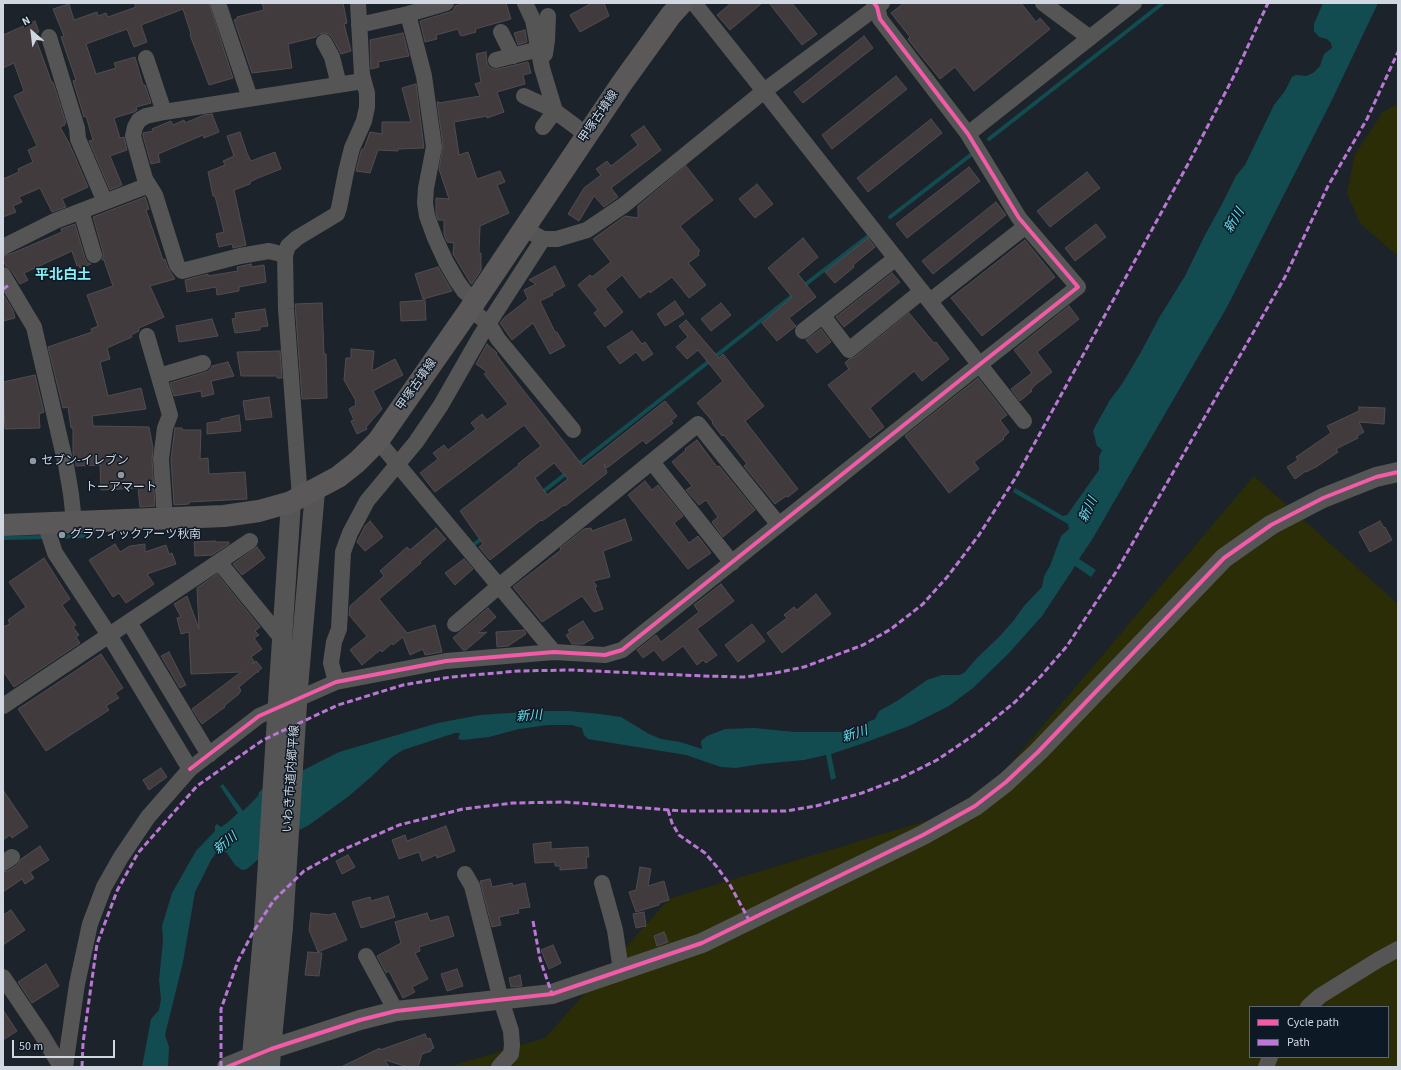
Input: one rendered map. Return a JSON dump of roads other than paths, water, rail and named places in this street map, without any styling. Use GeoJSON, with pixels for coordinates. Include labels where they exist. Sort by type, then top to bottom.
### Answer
{"type":"FeatureCollection","features":[{"type":"Feature","properties":{"kind":"main road","name":"甲塚古墳線"},"geometry":{"type":"LineString","coordinates":[[3,525],[224,516],[259,511],[302,497],[338,477],[358,462],[378,442],[588,135],[622,82],[671,15],[682,3]]}},
{"type":"Feature","properties":{"kind":"street"},"geometry":{"type":"LineString","coordinates":[[218,3],[250,98]]}},
{"type":"Feature","properties":{"kind":"street"},"geometry":{"type":"LineString","coordinates":[[302,497],[286,309],[285,255],[288,246],[297,238],[336,214],[339,208],[352,148],[364,121],[367,107],[367,93],[363,81],[358,3]]}},
{"type":"Feature","properties":{"kind":"street"},"geometry":{"type":"LineString","coordinates":[[359,25],[408,14],[446,3]]}},
{"type":"Feature","properties":{"kind":"street"},"geometry":{"type":"LineString","coordinates":[[526,3],[533,20],[554,111],[543,127]]}},
{"type":"Feature","properties":{"kind":"street"},"geometry":{"type":"LineString","coordinates":[[694,3],[1024,421]]}},
{"type":"Feature","properties":{"kind":"street"},"geometry":{"type":"LineString","coordinates":[[1043,3],[1090,38]]}},
{"type":"Feature","properties":{"kind":"street"},"geometry":{"type":"LineString","coordinates":[[968,134],[1134,3]]}},
{"type":"Feature","properties":{"kind":"street"},"geometry":{"type":"LineString","coordinates":[[65,1067],[77,984],[90,924],[104,887],[121,857],[148,817],[190,769],[208,755],[259,716],[336,682],[446,661],[554,652],[605,655],[622,650],[1078,287],[1019,218],[990,167],[968,134],[880,19],[878,4],[764,91],[624,205],[587,230],[557,239],[543,239],[524,228]]}},
{"type":"Feature","properties":{"kind":"street"},"geometry":{"type":"LineString","coordinates":[[408,14],[424,76],[434,147],[426,188],[426,203],[427,216],[435,238],[446,262],[472,304],[573,430]]}},
{"type":"Feature","properties":{"kind":"street"},"geometry":{"type":"LineString","coordinates":[[496,60],[513,56],[545,54],[548,16]]}},
{"type":"Feature","properties":{"kind":"street"},"geometry":{"type":"LineString","coordinates":[[501,32],[513,56]]}},
{"type":"Feature","properties":{"kind":"street"},"geometry":{"type":"LineString","coordinates":[[49,37],[77,128],[78,138],[105,202]]}},
{"type":"Feature","properties":{"kind":"street"},"geometry":{"type":"LineString","coordinates":[[324,42],[332,57],[339,84]]}},
{"type":"Feature","properties":{"kind":"street"},"geometry":{"type":"LineString","coordinates":[[146,58],[164,112]]}},
{"type":"Feature","properties":{"kind":"street"},"geometry":{"type":"LineString","coordinates":[[285,255],[269,251],[240,256],[182,271],[177,265],[155,195],[145,179],[133,136],[135,127],[139,120],[146,116],[164,112],[363,81]]}},
{"type":"Feature","properties":{"kind":"street"},"geometry":{"type":"LineString","coordinates":[[524,96],[554,111],[588,135]]}},
{"type":"Feature","properties":{"kind":"street"},"geometry":{"type":"LineString","coordinates":[[3,248],[55,221],[149,185]]}},
{"type":"Feature","properties":{"kind":"street"},"geometry":{"type":"LineString","coordinates":[[81,211],[94,255]]}},
{"type":"Feature","properties":{"kind":"street"},"geometry":{"type":"LineString","coordinates":[[823,316],[849,350],[1026,226]]}},
{"type":"Feature","properties":{"kind":"street"},"geometry":{"type":"LineString","coordinates":[[336,682],[331,663],[334,642],[339,629],[343,552],[350,533],[367,501],[416,442],[441,405],[489,324],[543,239]]}},
{"type":"Feature","properties":{"kind":"street"},"geometry":{"type":"LineString","coordinates":[[803,331],[896,258]]}},
{"type":"Feature","properties":{"kind":"street"},"geometry":{"type":"LineString","coordinates":[[3,275],[34,327],[66,465],[74,522]]}},
{"type":"Feature","properties":{"kind":"street"},"geometry":{"type":"LineString","coordinates":[[147,336],[170,415],[165,428],[161,459],[165,519]]}},
{"type":"Feature","properties":{"kind":"street"},"geometry":{"type":"LineString","coordinates":[[159,376],[203,363]]}},
{"type":"Feature","properties":{"kind":"street"},"geometry":{"type":"LineString","coordinates":[[455,624],[499,586],[698,424],[779,525]]}},
{"type":"Feature","properties":{"kind":"street"},"geometry":{"type":"LineString","coordinates":[[378,442],[554,652]]}},
{"type":"Feature","properties":{"kind":"street"},"geometry":{"type":"LineString","coordinates":[[652,462],[732,563]]}},
{"type":"Feature","properties":{"kind":"street"},"geometry":{"type":"LineString","coordinates":[[227,1067],[271,1058],[360,1020],[396,1012],[552,994],[702,943],[923,835],[976,806],[1006,782],[1038,752],[1224,558],[1271,525],[1323,498],[1376,477],[1398,472]]}},
{"type":"Feature","properties":{"kind":"street","name":"いわき市道内郷平線"},"geometry":{"type":"LineString","coordinates":[[289,687],[283,640],[302,497]]}},
{"type":"Feature","properties":{"kind":"street","name":"いわき市道内郷平線"},"geometry":{"type":"LineString","coordinates":[[271,1058],[274,926],[302,497]]}},
{"type":"Feature","properties":{"kind":"street"},"geometry":{"type":"LineString","coordinates":[[45,523],[55,553],[109,635],[190,769]]}},
{"type":"Feature","properties":{"kind":"street"},"geometry":{"type":"LineString","coordinates":[[3,706],[250,541]]}},
{"type":"Feature","properties":{"kind":"street"},"geometry":{"type":"LineString","coordinates":[[219,562],[283,640]]}},
{"type":"Feature","properties":{"kind":"street"},"geometry":{"type":"LineString","coordinates":[[129,622],[208,755]]}},
{"type":"Feature","properties":{"kind":"street"},"geometry":{"type":"LineString","coordinates":[[464,874],[472,886],[501,1000],[511,1031],[511,1054],[499,1067]]}},
{"type":"Feature","properties":{"kind":"street"},"geometry":{"type":"LineString","coordinates":[[602,883],[615,930],[621,970]]}},
{"type":"Feature","properties":{"kind":"street","name":"いわき市道内郷平線"},"geometry":{"type":"LineString","coordinates":[[252,1062],[274,926]]}},
{"type":"Feature","properties":{"kind":"street"},"geometry":{"type":"LineString","coordinates":[[1309,1006],[1320,996],[1398,949]]}},
{"type":"Feature","properties":{"kind":"street"},"geometry":{"type":"LineString","coordinates":[[366,956],[396,1012]]}},
{"type":"Feature","properties":{"kind":"street"},"geometry":{"type":"LineString","coordinates":[[3,977],[42,1035],[61,1067]]}},
{"type":"Feature","properties":{"kind":"water","name":"新川"},"geometry":{"type":"Polygon","coordinates":[[[1323,3],[1378,3],[1330,104],[1227,307],[1093,538],[1079,559],[1096,570],[1091,577],[1075,566],[1042,616],[1008,654],[973,688],[949,706],[909,726],[831,754],[836,778],[831,780],[826,755],[804,760],[736,768],[721,767],[686,755],[588,739],[584,735],[582,728],[572,725],[548,725],[519,729],[489,737],[463,740],[458,739],[460,733],[455,733],[403,750],[392,757],[349,796],[309,825],[282,839],[247,869],[242,870],[235,865],[227,853],[222,851],[216,853],[195,892],[183,962],[165,1035],[169,1047],[168,1067],[142,1067],[151,1019],[159,1010],[161,999],[159,980],[163,941],[162,926],[172,893],[196,851],[215,831],[215,826],[217,824],[221,827],[238,813],[220,786],[223,784],[243,811],[265,787],[288,778],[339,752],[438,723],[480,715],[540,711],[569,711],[621,717],[649,734],[661,739],[680,742],[702,749],[701,741],[707,736],[725,729],[754,728],[795,732],[845,732],[875,719],[879,711],[897,701],[927,680],[942,675],[959,675],[964,673],[1000,636],[1024,606],[1042,587],[1044,576],[1050,566],[1061,536],[1069,529],[1068,524],[1013,492],[1015,488],[1063,516],[1067,515],[1099,470],[1099,457],[1102,450],[1097,446],[1093,431],[1097,423],[1110,400],[1122,384],[1159,318],[1185,276],[1236,176],[1245,165],[1274,105],[1285,91],[1292,77],[1296,75],[1306,76],[1313,73],[1320,66],[1324,54],[1332,48],[1331,43],[1327,39],[1319,37],[1314,31],[1314,24],[1323,3]]]}},
{"type":"Feature","properties":{"kind":"waterway"},"geometry":{"type":"LineString","coordinates":[[989,139],[1163,3]]}},
{"type":"Feature","properties":{"kind":"waterway"},"geometry":{"type":"LineString","coordinates":[[890,217],[972,154]]}},
{"type":"Feature","properties":{"kind":"waterway"},"geometry":{"type":"LineString","coordinates":[[802,287],[867,237]]}},
{"type":"Feature","properties":{"kind":"waterway"},"geometry":{"type":"LineString","coordinates":[[576,466],[796,293]]}},
{"type":"Feature","properties":{"kind":"waterway"},"geometry":{"type":"LineString","coordinates":[[540,494],[568,472]]}},
{"type":"Feature","properties":{"kind":"waterway"},"geometry":{"type":"LineString","coordinates":[[53,537],[84,536]]}},
{"type":"Feature","properties":{"kind":"waterway"},"geometry":{"type":"LineString","coordinates":[[3,538],[47,537]]}},
{"type":"Feature","properties":{"kind":"waterway"},"geometry":{"type":"LineString","coordinates":[[473,545],[484,537]]}},
{"type":"Feature","properties":{"kind":"place","name":"セブン-イレブン"},"geometry":{"type":"Point","coordinates":[33,461]}},
{"type":"Feature","properties":{"kind":"place","name":"トーアマート"},"geometry":{"type":"Point","coordinates":[121,475]}},
{"type":"Feature","properties":{"kind":"place","name":"グラフィックアーツ秋南"},"geometry":{"type":"Point","coordinates":[62,535]}},
{"type":"Feature","properties":{"kind":"district","name":"平北白土"},"geometry":{"type":"Point","coordinates":[63,276]}}]}
